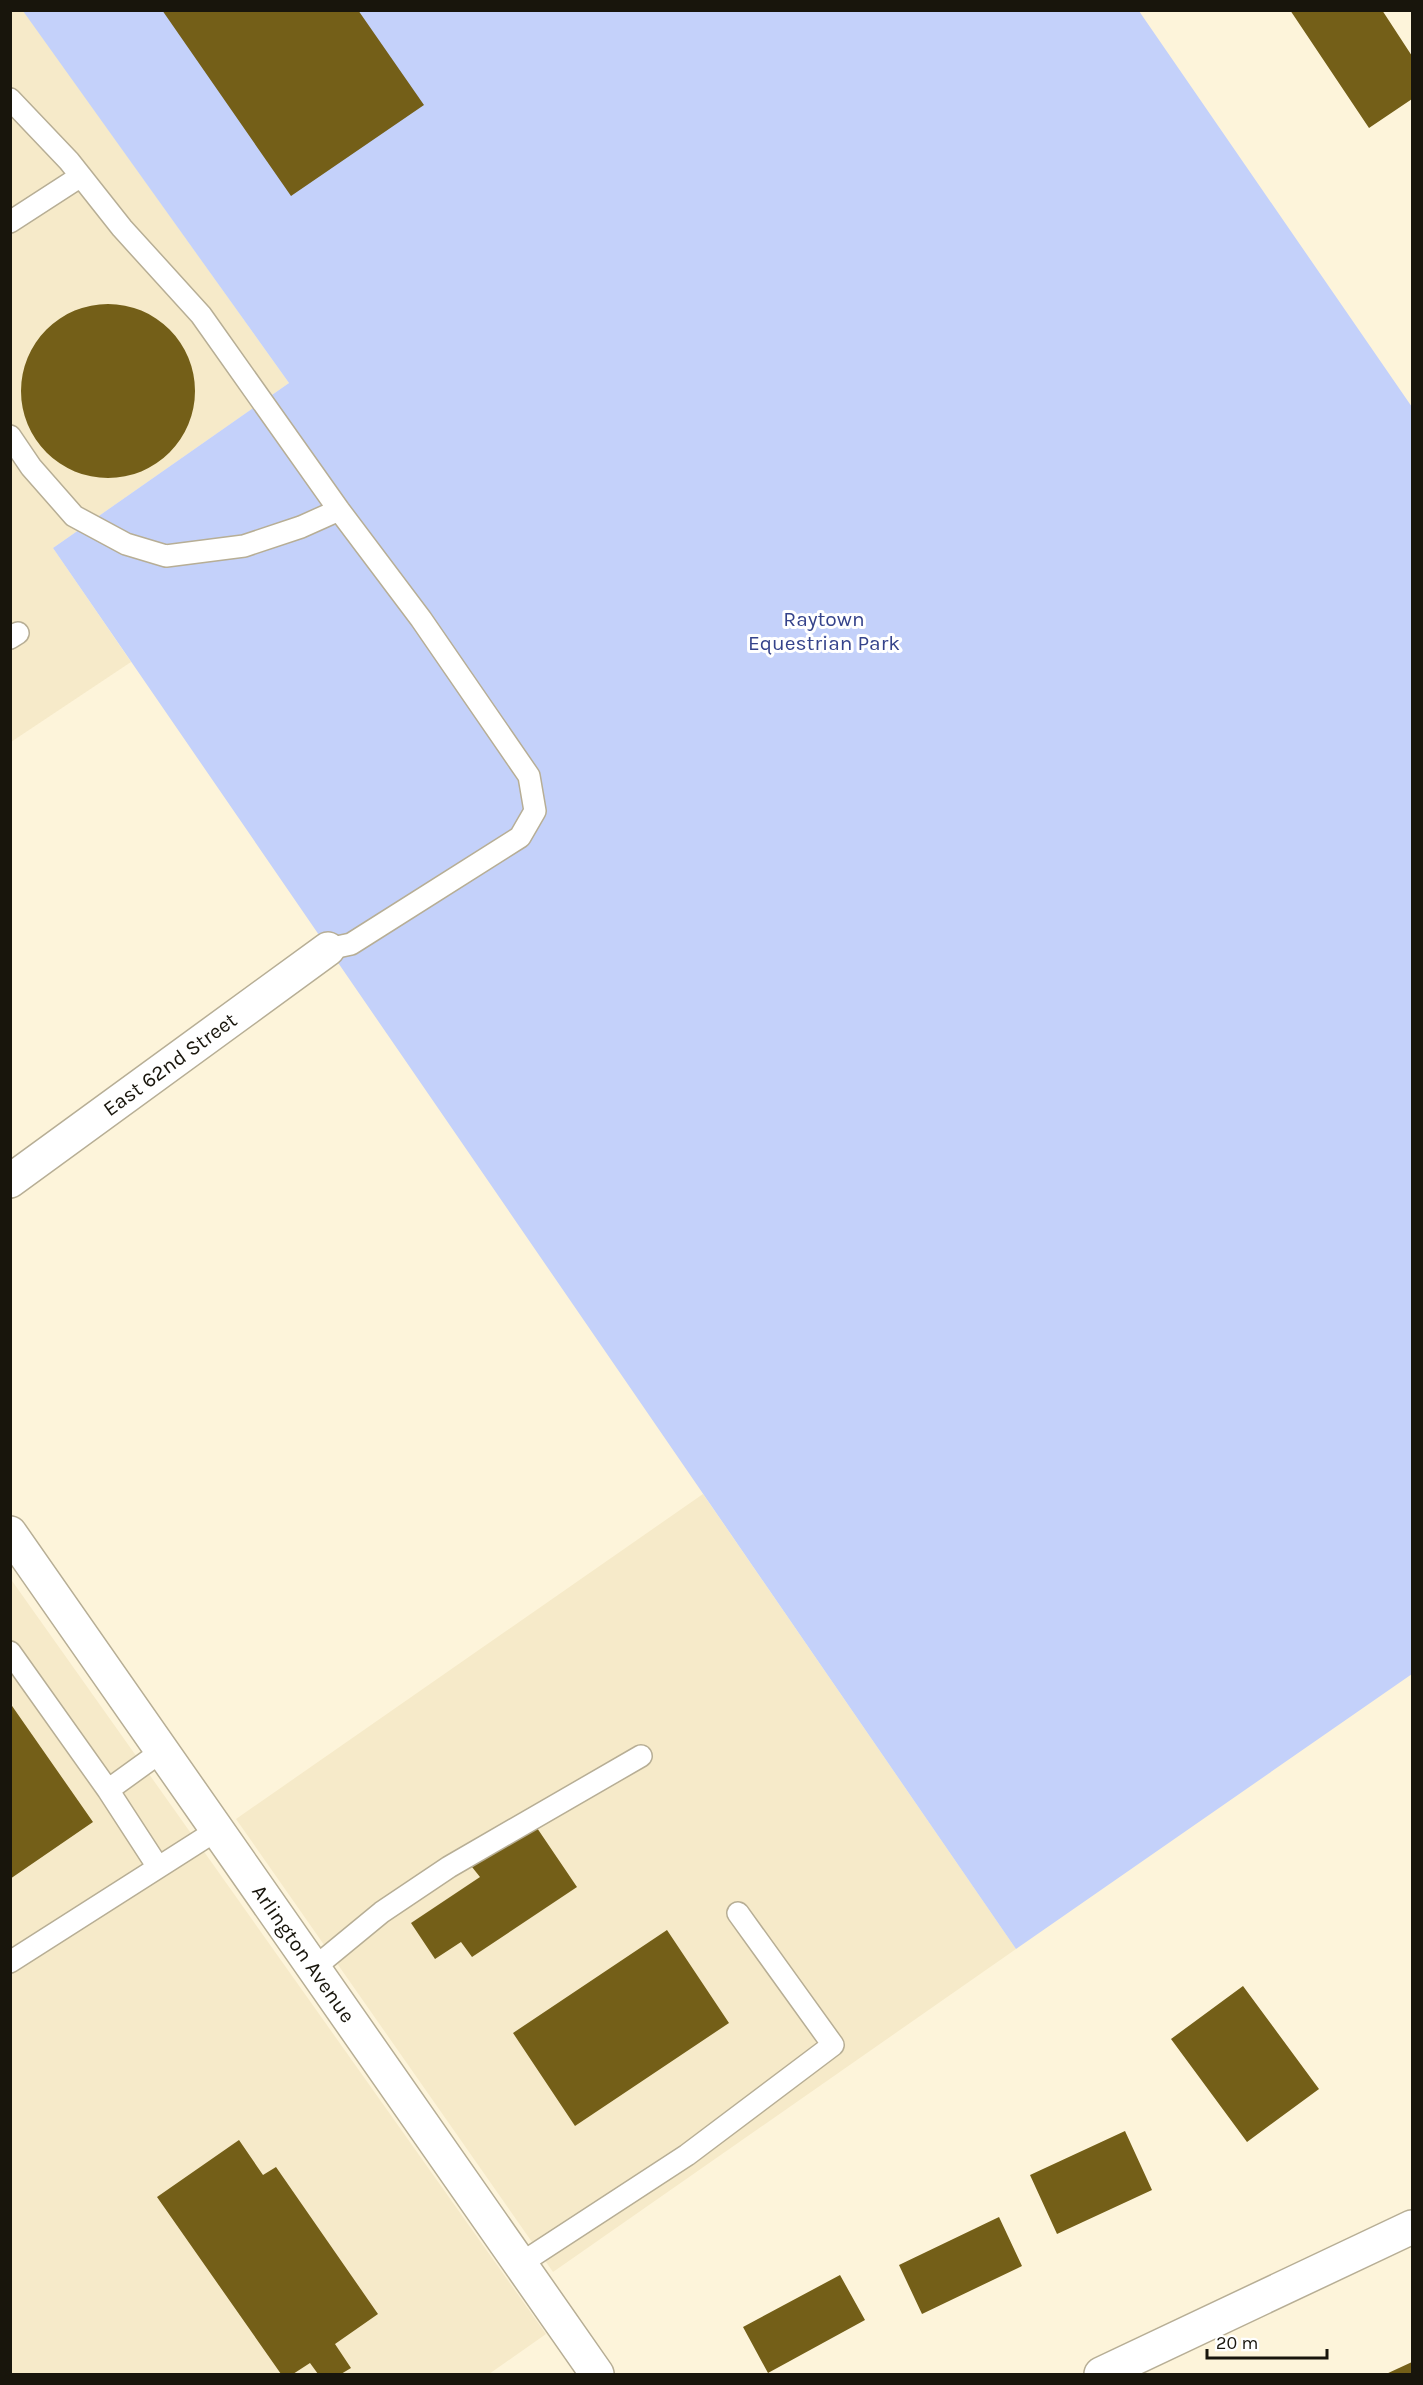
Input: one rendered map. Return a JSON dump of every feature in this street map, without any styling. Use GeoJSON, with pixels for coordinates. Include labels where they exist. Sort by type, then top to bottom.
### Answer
{"type":"FeatureCollection","features":[{"type":"Feature","properties":{"kind":"street","name":"East 62nd Street"},"geometry":{"type":"LineString","coordinates":[[10,1180],[328,949]]}},
{"type":"Feature","properties":{"kind":"street","name":"Arlington Avenue"},"geometry":{"type":"LineString","coordinates":[[10,1533],[597,2374]]}},
{"type":"Feature","properties":{"kind":"street"},"geometry":{"type":"LineString","coordinates":[[1101,2374],[1413,2227]]}},
{"type":"Feature","properties":{"kind":"lane"},"geometry":{"type":"LineString","coordinates":[[10,99],[81,176],[122,228],[201,315],[339,510],[421,619],[529,776],[535,811],[520,837],[351,944],[328,949]]}},
{"type":"Feature","properties":{"kind":"lane"},"geometry":{"type":"LineString","coordinates":[[10,222],[81,176]]}},
{"type":"Feature","properties":{"kind":"lane"},"geometry":{"type":"LineString","coordinates":[[10,436],[31,467],[74,516],[126,544],[166,556],[244,546],[301,527],[339,510]]}},
{"type":"Feature","properties":{"kind":"lane"},"geometry":{"type":"LineString","coordinates":[[10,1652],[108,1790],[158,1867]]}},
{"type":"Feature","properties":{"kind":"lane"},"geometry":{"type":"LineString","coordinates":[[108,1790],[162,1750]]}},
{"type":"Feature","properties":{"kind":"lane"},"geometry":{"type":"LineString","coordinates":[[314,1968],[382,1912],[440,1874],[519,1825],[641,1756]]}},
{"type":"Feature","properties":{"kind":"lane"},"geometry":{"type":"LineString","coordinates":[[10,1962],[217,1830]]}},
{"type":"Feature","properties":{"kind":"lane"},"geometry":{"type":"LineString","coordinates":[[520,2264],[687,2155],[833,2045],[738,1913]]}},
{"type":"Feature","properties":{"kind":"shaded area"},"geometry":{"type":"Polygon","coordinates":[[[23,10],[289,383],[53,548],[131,662],[11,742],[10,11],[23,10]]]}},
{"type":"Feature","properties":{"kind":"shaded area"},"geometry":{"type":"Polygon","coordinates":[[[703,1494],[1016,1949],[553,2272],[236,1819],[703,1494]]]}},
{"type":"Feature","properties":{"kind":"shaded area"},"geometry":{"type":"Polygon","coordinates":[[[10,1578],[546,2334],[489,2374],[11,2374],[10,1578]]]}},
{"type":"Feature","properties":{"kind":"green space","name":"Raytown Equestrian Park"},"geometry":{"type":"Polygon","coordinates":[[[23,11],[1139,11],[1412,407],[1412,1674],[1016,1949],[53,548],[289,383],[23,11]]]}},
{"type":"Feature","properties":{"kind":"building"},"geometry":{"type":"Polygon","coordinates":[[[162,10],[358,10],[424,105],[291,196],[162,10]]]}},
{"type":"Feature","properties":{"kind":"building"},"geometry":{"type":"Polygon","coordinates":[[[1290,10],[1382,10],[1412,56],[1412,99],[1369,128],[1290,10]]]}},
{"type":"Feature","properties":{"kind":"building"},"geometry":{"type":"Polygon","coordinates":[[[108,304],[125,305],[141,310],[157,318],[170,329],[181,342],[189,358],[194,374],[194,408],[189,424],[181,440],[170,453],[157,464],[141,472],[125,477],[108,478],[91,477],[75,472],[59,464],[46,453],[35,440],[27,424],[22,408],[21,391],[22,374],[27,358],[35,342],[46,329],[59,318],[75,310],[91,305],[108,304]]]}},
{"type":"Feature","properties":{"kind":"building"},"geometry":{"type":"Polygon","coordinates":[[[10,1703],[93,1822],[10,1879],[10,1703]]]}},
{"type":"Feature","properties":{"kind":"building"},"geometry":{"type":"Polygon","coordinates":[[[535,1825],[577,1887],[472,1957],[461,1942],[435,1959],[411,1923],[480,1877],[472,1867],[535,1825]]]}},
{"type":"Feature","properties":{"kind":"building"},"geometry":{"type":"Polygon","coordinates":[[[667,1930],[729,2023],[575,2126],[513,2033],[667,1930]]]}},
{"type":"Feature","properties":{"kind":"building"},"geometry":{"type":"Polygon","coordinates":[[[1243,1986],[1319,2089],[1247,2142],[1171,2039],[1243,1986]]]}},
{"type":"Feature","properties":{"kind":"building"},"geometry":{"type":"Polygon","coordinates":[[[1125,2131],[1152,2190],[1057,2234],[1030,2175],[1125,2131]]]}},
{"type":"Feature","properties":{"kind":"building"},"geometry":{"type":"Polygon","coordinates":[[[239,2140],[263,2175],[276,2167],[378,2314],[335,2344],[351,2368],[341,2374],[318,2374],[310,2363],[293,2374],[281,2374],[157,2197],[239,2140]]]}},
{"type":"Feature","properties":{"kind":"building"},"geometry":{"type":"Polygon","coordinates":[[[999,2217],[1022,2266],[922,2314],[899,2265],[999,2217]]]}},
{"type":"Feature","properties":{"kind":"building"},"geometry":{"type":"Polygon","coordinates":[[[840,2275],[865,2320],[768,2373],[743,2327],[840,2275]]]}},
{"type":"Feature","properties":{"kind":"building"},"geometry":{"type":"Polygon","coordinates":[[[1412,2362],[1412,2374],[1386,2374],[1412,2362]]]}}]}
